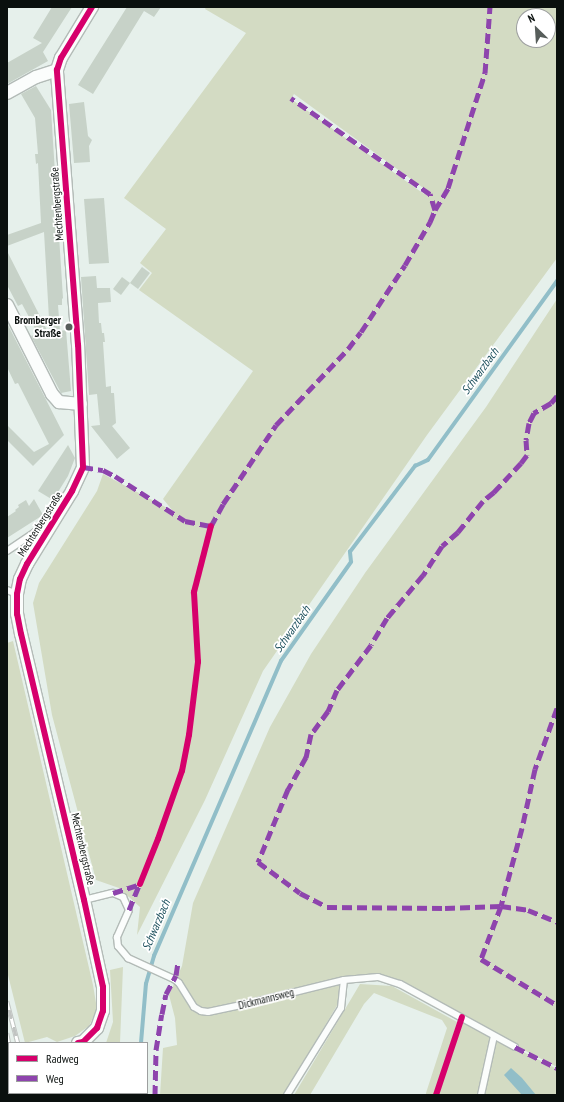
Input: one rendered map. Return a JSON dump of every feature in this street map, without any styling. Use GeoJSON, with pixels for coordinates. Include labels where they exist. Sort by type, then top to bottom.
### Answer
{"type":"FeatureCollection","features":[{"type":"Feature","properties":{"kind":"street","name":"Mechtenbergstraße"},"geometry":{"type":"LineString","coordinates":[[83,1042],[97,1028],[104,1011],[103,987],[12,592],[27,564],[72,491],[83,467],[78,345],[57,70],[60,58],[92,7]]}},
{"type":"Feature","properties":{"kind":"street"},"geometry":{"type":"LineString","coordinates":[[7,93],[36,77],[57,70]]}},
{"type":"Feature","properties":{"kind":"street"},"geometry":{"type":"LineString","coordinates":[[7,305],[52,394],[59,402],[80,404]]}},
{"type":"Feature","properties":{"kind":"lane"},"geometry":{"type":"LineString","coordinates":[[7,551],[36,532],[46,534]]}},
{"type":"Feature","properties":{"kind":"lane","name":"Dickmannsweg"},"geometry":{"type":"LineString","coordinates":[[84,900],[113,893],[123,897],[129,910],[117,937],[118,946],[130,959],[169,976],[179,983],[194,1007],[208,1012],[344,980],[378,977],[400,984],[515,1047]]}},
{"type":"Feature","properties":{"kind":"lane"},"geometry":{"type":"LineString","coordinates":[[287,1095],[341,1008],[344,980]]}},
{"type":"Feature","properties":{"kind":"lane"},"geometry":{"type":"LineString","coordinates":[[481,1095],[494,1036]]}},
{"type":"Feature","properties":{"kind":"green space"},"geometry":{"type":"Polygon","coordinates":[[[206,7],[557,7],[557,258],[427,435],[263,671],[205,800],[137,935],[140,907],[119,888],[96,880],[52,715],[33,603],[39,583],[97,491],[103,474],[173,511],[163,499],[253,371],[139,290],[152,273],[140,263],[166,229],[124,198],[246,33],[205,9],[206,7]],[[294,94],[291,99],[424,194],[426,190],[294,94]]]}},
{"type":"Feature","properties":{"kind":"green space"},"geometry":{"type":"Polygon","coordinates":[[[557,299],[557,1067],[379,976],[343,982],[339,1002],[284,1095],[160,1095],[163,1048],[177,1045],[175,1018],[169,995],[182,966],[193,903],[270,727],[311,654],[365,573],[486,407],[557,299]]]}},
{"type":"Feature","properties":{"kind":"green space"},"geometry":{"type":"Polygon","coordinates":[[[13,641],[93,985],[97,1009],[89,1026],[75,1036],[57,1042],[47,1037],[25,1042],[7,971],[7,643],[13,641]]]}},
{"type":"Feature","properties":{"kind":"green space"},"geometry":{"type":"Polygon","coordinates":[[[123,967],[120,1042],[106,1042],[113,1022],[110,970],[123,967]]]}},
{"type":"Feature","properties":{"kind":"green space"},"geometry":{"type":"Polygon","coordinates":[[[360,984],[392,986],[457,1022],[435,1095],[426,1095],[426,1093],[447,1028],[442,1020],[374,993],[364,1004],[310,1095],[294,1095],[360,984]]]}},
{"type":"Feature","properties":{"kind":"green space"},"geometry":{"type":"Polygon","coordinates":[[[462,1021],[557,1069],[557,1095],[437,1095],[462,1021]]]}},
{"type":"Feature","properties":{"kind":"green space"},"geometry":{"type":"Polygon","coordinates":[[[40,1094],[120,1094],[120,1095],[40,1094]]]}},
{"type":"Feature","properties":{"kind":"water"},"geometry":{"type":"Polygon","coordinates":[[[511,1068],[522,1078],[536,1095],[522,1095],[504,1075],[511,1068]]]}},
{"type":"Feature","properties":{"kind":"building"},"geometry":{"type":"Polygon","coordinates":[[[52,7],[72,7],[43,52],[48,61],[7,84],[7,63],[42,43],[33,38],[52,7]]]}},
{"type":"Feature","properties":{"kind":"building"},"geometry":{"type":"Polygon","coordinates":[[[127,7],[161,7],[154,17],[144,11],[93,94],[78,85],[127,7]]]}},
{"type":"Feature","properties":{"kind":"building"},"geometry":{"type":"Polygon","coordinates":[[[36,86],[51,110],[63,298],[62,305],[58,305],[60,331],[66,330],[71,391],[61,393],[31,336],[38,334],[22,304],[18,306],[7,285],[7,251],[50,336],[44,232],[7,246],[7,235],[41,223],[38,163],[36,164],[35,154],[38,154],[35,118],[21,94],[36,86]]]}},
{"type":"Feature","properties":{"kind":"building"},"geometry":{"type":"Polygon","coordinates":[[[84,102],[88,136],[92,140],[89,146],[90,162],[74,163],[69,104],[84,102]]]}},
{"type":"Feature","properties":{"kind":"building"},"geometry":{"type":"Polygon","coordinates":[[[104,198],[109,263],[89,264],[84,199],[104,198]]]}},
{"type":"Feature","properties":{"kind":"building"},"geometry":{"type":"Polygon","coordinates":[[[142,267],[150,273],[138,289],[130,283],[142,267]]]}},
{"type":"Feature","properties":{"kind":"building"},"geometry":{"type":"Polygon","coordinates":[[[96,276],[97,288],[110,288],[111,302],[98,303],[99,323],[101,323],[105,342],[103,342],[106,387],[111,386],[111,393],[114,393],[116,423],[112,426],[130,448],[117,459],[91,426],[100,425],[97,394],[89,395],[81,277],[96,276]]]}},
{"type":"Feature","properties":{"kind":"building"},"geometry":{"type":"Polygon","coordinates":[[[122,277],[130,283],[121,295],[113,289],[122,277]]]}},
{"type":"Feature","properties":{"kind":"building"},"geometry":{"type":"Polygon","coordinates":[[[7,323],[64,435],[33,466],[7,440],[7,425],[34,452],[49,444],[18,383],[15,384],[7,367],[7,323]]]}},
{"type":"Feature","properties":{"kind":"building"},"geometry":{"type":"Polygon","coordinates":[[[68,445],[75,458],[68,476],[53,500],[38,491],[68,445]]]}},
{"type":"Feature","properties":{"kind":"building"},"geometry":{"type":"Polygon","coordinates":[[[34,499],[43,515],[7,538],[7,517],[16,511],[15,510],[19,507],[18,505],[26,500],[29,506],[34,499]]]}},
{"type":"Feature","properties":{"kind":"waterway","name":"Schwarzbach"},"geometry":{"type":"LineString","coordinates":[[141,1042],[146,984],[154,956],[281,661],[351,562],[350,552],[415,466],[428,460],[557,281]]}},
{"type":"Feature","properties":{"kind":"railway"},"geometry":{"type":"LineString","coordinates":[[7,1001],[18,1042]]}},
{"type":"Feature","properties":{"kind":"railway"},"geometry":{"type":"LineString","coordinates":[[7,1033],[9,1042]]}},
{"type":"Feature","properties":{"kind":"marked path"},"geometry":{"type":"LineString","coordinates":[[435,210],[448,188],[485,73],[490,7]]}},
{"type":"Feature","properties":{"kind":"marked path"},"geometry":{"type":"LineString","coordinates":[[83,467],[103,470],[115,476],[185,521],[211,526],[223,504],[276,425],[348,349],[361,332],[405,265],[430,222],[435,210],[430,194],[291,98]]}},
{"type":"Feature","properties":{"kind":"marked path"},"geometry":{"type":"LineString","coordinates":[[557,396],[551,403],[534,413],[529,423],[526,440],[527,455],[494,492],[483,501],[458,532],[442,546],[423,575],[387,618],[371,645],[337,690],[328,711],[311,734],[306,757],[288,789],[258,862],[300,893],[327,907],[445,908],[501,906],[528,910],[557,922]]}},
{"type":"Feature","properties":{"kind":"marked path"},"geometry":{"type":"LineString","coordinates":[[557,708],[535,769],[522,828],[501,906],[481,959],[557,1005]]}},
{"type":"Feature","properties":{"kind":"marked path"},"geometry":{"type":"LineString","coordinates":[[129,910],[141,881]]}},
{"type":"Feature","properties":{"kind":"marked path"},"geometry":{"type":"LineString","coordinates":[[113,893],[140,884]]}},
{"type":"Feature","properties":{"kind":"marked path"},"geometry":{"type":"LineString","coordinates":[[155,1095],[156,1050],[162,1014],[166,994],[176,975],[178,962]]}},
{"type":"Feature","properties":{"kind":"marked path"},"geometry":{"type":"LineString","coordinates":[[515,1047],[557,1068]]}},
{"type":"Feature","properties":{"kind":"cycle path"},"geometry":{"type":"LineString","coordinates":[[83,1042],[97,1028],[103,1011],[103,987],[21,634],[17,614],[17,594],[20,579],[27,564],[72,491],[83,467],[78,345],[57,70],[61,58],[92,7]]}},
{"type":"Feature","properties":{"kind":"cycle path"},"geometry":{"type":"LineString","coordinates":[[140,884],[182,771],[189,735],[198,662],[194,592],[211,526]]}},
{"type":"Feature","properties":{"kind":"cycle path"},"geometry":{"type":"LineString","coordinates":[[436,1095],[462,1017]]}},
{"type":"Feature","properties":{"kind":"place","name":"Bromberger Straße"},"geometry":{"type":"Point","coordinates":[69,327]}}]}
